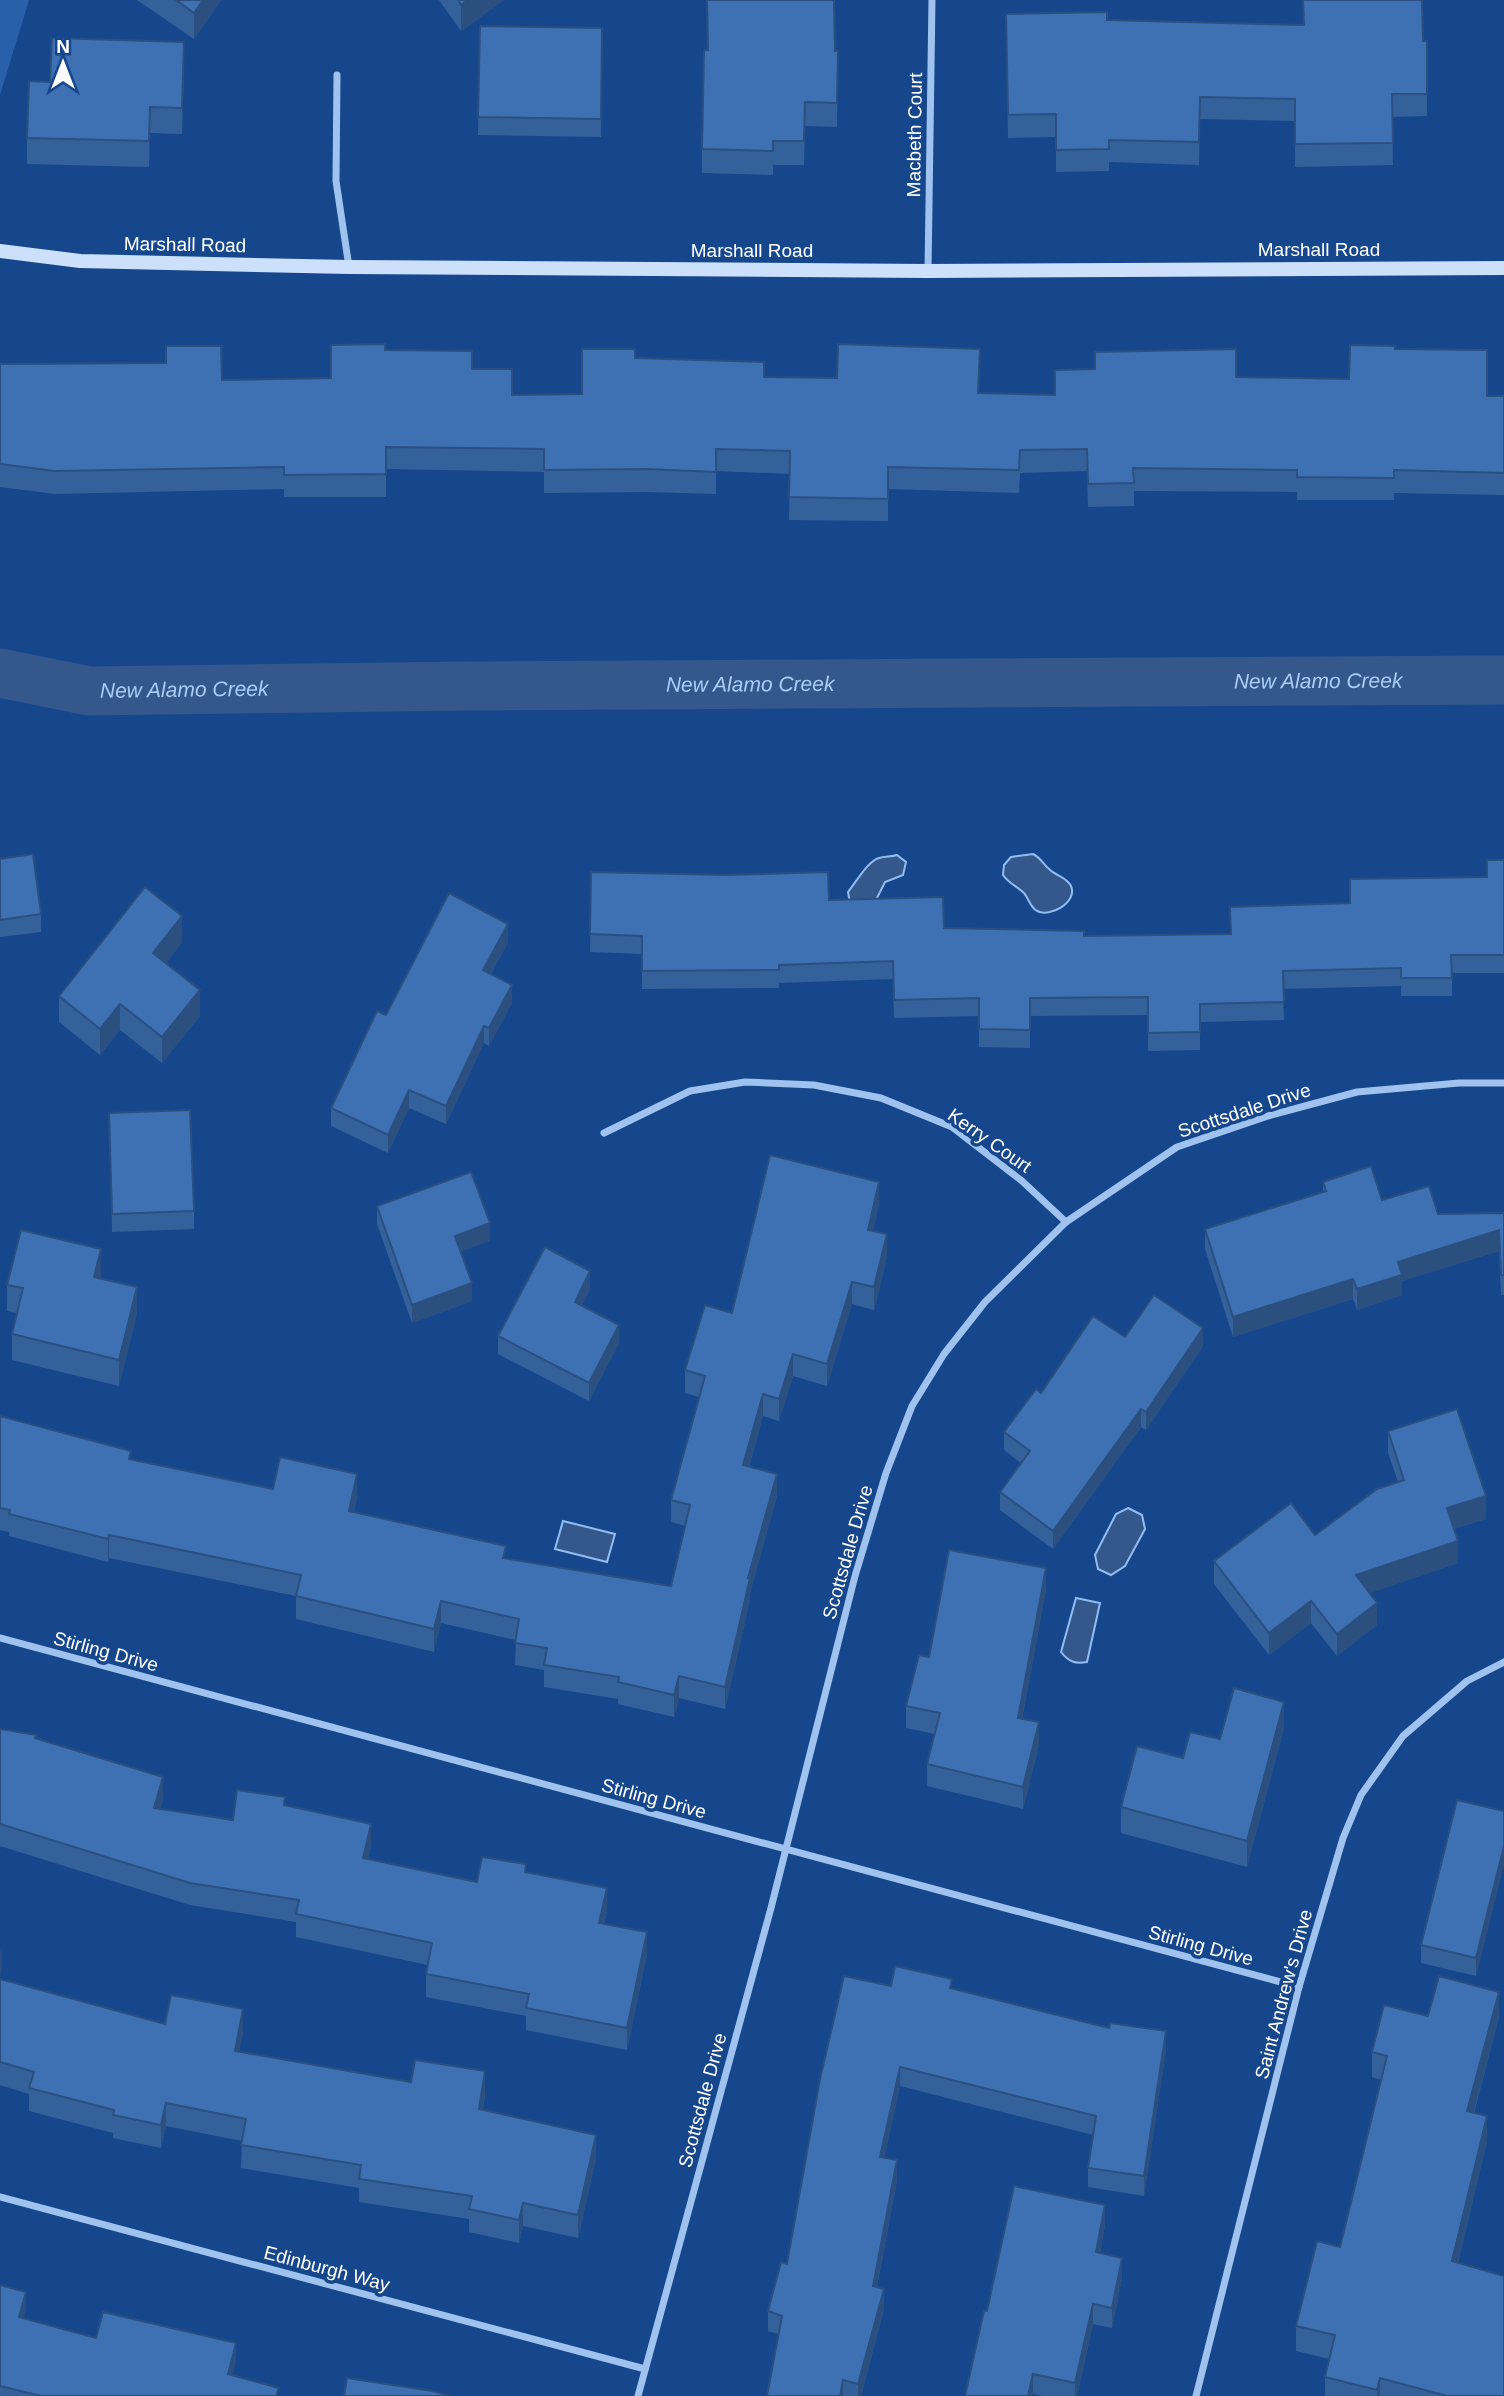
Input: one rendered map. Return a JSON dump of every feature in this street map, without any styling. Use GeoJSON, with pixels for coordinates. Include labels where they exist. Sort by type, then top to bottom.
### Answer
{"type":"FeatureCollection","features":[{"type":"Feature","properties":{"kind":"street","name":"Macbeth Court"},"geometry":{"type":"LineString","coordinates":[[928,271],[932,0]]}},
{"type":"Feature","properties":{"kind":"street"},"geometry":{"type":"LineString","coordinates":[[337,75],[335,181],[349,267]]}},
{"type":"Feature","properties":{"kind":"street","name":"Marshall Road"},"geometry":{"type":"LineString","coordinates":[[0,251],[79,261],[349,267],[928,271],[1504,268]]}},
{"type":"Feature","properties":{"kind":"street","name":"Kerry Court"},"geometry":{"type":"LineString","coordinates":[[604,1133],[690,1091],[745,1082],[814,1085],[881,1098],[952,1128],[1023,1181],[1066,1222]]}},
{"type":"Feature","properties":{"kind":"street","name":"Scottsdale Drive"},"geometry":{"type":"LineString","coordinates":[[638,2396],[785,1850],[855,1576],[886,1473],[912,1406],[944,1354],[985,1302],[1066,1222],[1177,1147],[1268,1116],[1357,1092],[1459,1083],[1504,1083]]}},
{"type":"Feature","properties":{"kind":"street","name":"Stirling Drive"},"geometry":{"type":"LineString","coordinates":[[0,1638],[1299,1987]]}},
{"type":"Feature","properties":{"kind":"street","name":"Saint Andrew's Drive"},"geometry":{"type":"LineString","coordinates":[[1196,2396],[1299,1987],[1343,1838],[1362,1795],[1403,1736],[1467,1681],[1504,1662]]}},
{"type":"Feature","properties":{"kind":"street","name":"Edinburgh Way"},"geometry":{"type":"LineString","coordinates":[[0,2197],[645,2369]]}},
{"type":"Feature","properties":{"kind":"shaded area"},"geometry":{"type":"Polygon","coordinates":[[[0,0],[29,0],[0,95],[0,0]]]}},
{"type":"Feature","properties":{"kind":"shaded area"},"geometry":{"type":"Polygon","coordinates":[[[1033,854],[1071,886],[1070,898],[1062,907],[1049,912],[1037,911],[1024,893],[1003,875],[1004,865],[1011,857],[1033,854]]]}},
{"type":"Feature","properties":{"kind":"shaded area"},"geometry":{"type":"Polygon","coordinates":[[[897,855],[906,862],[903,875],[885,882],[875,902],[856,905],[849,898],[848,892],[863,872],[881,857],[897,855]]]}},
{"type":"Feature","properties":{"kind":"shaded area"},"geometry":{"type":"Polygon","coordinates":[[[1128,1508],[1142,1515],[1145,1529],[1125,1566],[1111,1575],[1098,1569],[1095,1555],[1116,1514],[1128,1508]]]}},
{"type":"Feature","properties":{"kind":"shaded area"},"geometry":{"type":"Polygon","coordinates":[[[563,1521],[615,1534],[607,1562],[555,1549],[563,1521]]]}},
{"type":"Feature","properties":{"kind":"shaded area"},"geometry":{"type":"Polygon","coordinates":[[[1076,1598],[1100,1603],[1087,1662],[1079,1663],[1061,1652],[1076,1598]]]}},
{"type":"Feature","properties":{"kind":"building"},"geometry":{"type":"Polygon","coordinates":[[[176,0],[203,0],[194,13],[176,0]]]}},
{"type":"Feature","properties":{"kind":"building"},"geometry":{"type":"Polygon","coordinates":[[[707,0],[834,0],[835,51],[838,51],[837,103],[805,102],[804,141],[773,141],[773,151],[702,149],[704,50],[708,50],[707,0]]]}},
{"type":"Feature","properties":{"kind":"building"},"geometry":{"type":"Polygon","coordinates":[[[1303,0],[1422,0],[1423,41],[1427,41],[1427,94],[1392,94],[1393,143],[1295,144],[1295,99],[1200,97],[1199,142],[1109,140],[1109,149],[1056,150],[1056,114],[1008,115],[1006,14],[1107,12],[1107,20],[1304,25],[1303,0]]]}},
{"type":"Feature","properties":{"kind":"building"},"geometry":{"type":"Polygon","coordinates":[[[480,26],[602,28],[601,119],[478,117],[480,26]]]}},
{"type":"Feature","properties":{"kind":"building"},"geometry":{"type":"Polygon","coordinates":[[[52,38],[184,42],[182,108],[150,107],[149,141],[27,138],[29,81],[50,82],[52,38]]]}},
{"type":"Feature","properties":{"kind":"building"},"geometry":{"type":"Polygon","coordinates":[[[385,344],[385,350],[472,351],[472,369],[512,369],[512,395],[582,394],[582,349],[635,349],[635,358],[764,362],[764,377],[837,378],[838,344],[980,349],[978,393],[1055,395],[1055,370],[1095,369],[1095,352],[1236,349],[1236,377],[1349,379],[1350,345],[1395,346],[1395,349],[1487,350],[1487,396],[1504,396],[1504,473],[1394,470],[1394,478],[1297,477],[1297,470],[1133,468],[1134,483],[1088,484],[1087,449],[1020,450],[1019,470],[888,467],[888,499],[789,497],[790,451],[716,449],[716,472],[647,469],[544,470],[544,449],[386,447],[386,474],[284,475],[284,467],[55,471],[0,464],[0,364],[166,363],[166,346],[221,346],[222,380],[331,378],[331,345],[385,344]]]}},
{"type":"Feature","properties":{"kind":"building"},"geometry":{"type":"Polygon","coordinates":[[[33,854],[41,914],[0,920],[0,859],[33,854]]]}},
{"type":"Feature","properties":{"kind":"building"},"geometry":{"type":"Polygon","coordinates":[[[1487,860],[1504,860],[1504,955],[1451,955],[1452,978],[1401,978],[1401,968],[1283,971],[1284,1002],[1200,1004],[1200,1032],[1148,1033],[1148,997],[1030,998],[1030,1030],[979,1029],[979,998],[894,1000],[893,961],[779,965],[779,970],[642,971],[642,936],[590,934],[591,872],[726,875],[828,872],[829,900],[943,897],[944,928],[1084,931],[1084,936],[1231,934],[1230,907],[1350,903],[1350,879],[1487,877],[1487,860]]]}},
{"type":"Feature","properties":{"kind":"building"},"geometry":{"type":"Polygon","coordinates":[[[145,887],[182,916],[153,953],[200,990],[162,1037],[120,1004],[100,1029],[59,996],[145,887]]]}},
{"type":"Feature","properties":{"kind":"building"},"geometry":{"type":"Polygon","coordinates":[[[449,893],[508,924],[483,970],[512,985],[489,1028],[484,1026],[446,1106],[409,1090],[388,1135],[331,1108],[377,1011],[386,1015],[449,893]]]}},
{"type":"Feature","properties":{"kind":"building"},"geometry":{"type":"Polygon","coordinates":[[[190,1110],[194,1211],[112,1214],[109,1113],[190,1110]]]}},
{"type":"Feature","properties":{"kind":"building"},"geometry":{"type":"Polygon","coordinates":[[[770,1155],[879,1182],[868,1230],[887,1234],[874,1287],[852,1282],[827,1364],[793,1354],[779,1399],[763,1394],[743,1465],[777,1474],[748,1578],[725,1687],[679,1676],[674,1695],[618,1682],[619,1677],[544,1665],[547,1648],[515,1643],[519,1619],[441,1601],[434,1629],[296,1596],[301,1575],[109,1535],[108,1539],[9,1514],[10,1510],[0,1508],[0,1416],[131,1451],[129,1459],[273,1489],[280,1457],[357,1474],[349,1511],[506,1546],[503,1558],[671,1586],[690,1505],[671,1500],[705,1376],[685,1370],[705,1305],[732,1313],[770,1155]]]}},
{"type":"Feature","properties":{"kind":"building"},"geometry":{"type":"Polygon","coordinates":[[[1371,1166],[1382,1200],[1429,1186],[1438,1214],[1504,1213],[1504,1275],[1501,1275],[1499,1230],[1398,1262],[1402,1275],[1357,1289],[1353,1279],[1233,1317],[1205,1229],[1326,1191],[1323,1182],[1371,1166]]]}},
{"type":"Feature","properties":{"kind":"building"},"geometry":{"type":"Polygon","coordinates":[[[471,1172],[490,1223],[455,1236],[472,1283],[412,1305],[377,1206],[471,1172]]]}},
{"type":"Feature","properties":{"kind":"building"},"geometry":{"type":"Polygon","coordinates":[[[21,1230],[101,1249],[94,1277],[137,1287],[119,1360],[12,1334],[23,1288],[7,1285],[21,1230]]]}},
{"type":"Feature","properties":{"kind":"building"},"geometry":{"type":"Polygon","coordinates":[[[545,1247],[590,1271],[575,1302],[619,1325],[589,1383],[498,1336],[545,1247]]]}},
{"type":"Feature","properties":{"kind":"building"},"geometry":{"type":"Polygon","coordinates":[[[1154,1295],[1203,1328],[1146,1412],[1141,1409],[1053,1531],[1000,1492],[1030,1451],[1004,1432],[1036,1389],[1041,1393],[1093,1316],[1125,1337],[1154,1295]]]}},
{"type":"Feature","properties":{"kind":"building"},"geometry":{"type":"Polygon","coordinates":[[[1457,1409],[1486,1496],[1447,1508],[1458,1541],[1356,1575],[1377,1603],[1337,1634],[1311,1601],[1269,1633],[1214,1561],[1291,1503],[1315,1535],[1377,1489],[1404,1480],[1388,1431],[1457,1409]]]}},
{"type":"Feature","properties":{"kind":"building"},"geometry":{"type":"Polygon","coordinates":[[[949,1550],[1046,1568],[1018,1718],[1039,1722],[1023,1787],[927,1764],[940,1713],[906,1706],[919,1655],[929,1657],[949,1550]]]}},
{"type":"Feature","properties":{"kind":"building"},"geometry":{"type":"Polygon","coordinates":[[[1234,1688],[1284,1702],[1247,1841],[1121,1807],[1137,1746],[1183,1758],[1190,1732],[1220,1739],[1234,1688]]]}},
{"type":"Feature","properties":{"kind":"building"},"geometry":{"type":"Polygon","coordinates":[[[0,1729],[36,1735],[35,1738],[163,1777],[154,1808],[233,1820],[237,1790],[285,1797],[284,1805],[371,1824],[363,1858],[477,1882],[482,1857],[526,1864],[525,1872],[607,1888],[599,1923],[647,1932],[627,2028],[526,2008],[529,1994],[426,1974],[432,1943],[296,1914],[299,1900],[190,1883],[0,1824],[0,1729]]]}},
{"type":"Feature","properties":{"kind":"building"},"geometry":{"type":"Polygon","coordinates":[[[1457,1800],[1504,1811],[1504,1846],[1476,1958],[1421,1945],[1457,1800]]]}},
{"type":"Feature","properties":{"kind":"building"},"geometry":{"type":"Polygon","coordinates":[[[895,1966],[952,1979],[950,1988],[1109,2028],[1110,2023],[1166,2031],[1144,2176],[1088,2168],[1096,2116],[900,2067],[880,2157],[897,2160],[873,2286],[884,2289],[858,2384],[843,2380],[840,2396],[767,2396],[782,2316],[768,2311],[781,2262],[787,2264],[820,2079],[844,1976],[891,1986],[895,1966]]]}},
{"type":"Feature","properties":{"kind":"building"},"geometry":{"type":"Polygon","coordinates":[[[1439,1976],[1499,1992],[1467,2111],[1487,2116],[1452,2261],[1504,2276],[1504,2396],[1447,2396],[1380,2378],[1377,2390],[1325,2377],[1335,2335],[1296,2326],[1317,2241],[1340,2247],[1387,2056],[1372,2052],[1384,2005],[1428,2016],[1439,1976]]]}},
{"type":"Feature","properties":{"kind":"building"},"geometry":{"type":"Polygon","coordinates":[[[0,1979],[165,2024],[171,1995],[243,2009],[235,2051],[411,2082],[415,2060],[485,2071],[479,2109],[596,2135],[578,2215],[523,2203],[519,2220],[469,2209],[472,2196],[359,2179],[361,2165],[241,2145],[246,2119],[166,2103],[161,2125],[113,2115],[114,2110],[29,2088],[34,2072],[0,2062],[0,1979]]]}},
{"type":"Feature","properties":{"kind":"building"},"geometry":{"type":"Polygon","coordinates":[[[1014,2186],[1105,2205],[1096,2252],[1122,2258],[1112,2308],[1093,2304],[1075,2383],[1033,2374],[1028,2396],[965,2396],[984,2311],[987,2311],[1014,2186]]]}},
{"type":"Feature","properties":{"kind":"building"},"geometry":{"type":"Polygon","coordinates":[[[0,2285],[26,2292],[19,2317],[96,2338],[103,2312],[236,2343],[228,2374],[279,2388],[276,2396],[41,2396],[0,2386],[0,2285]]]}},
{"type":"Feature","properties":{"kind":"building"},"geometry":{"type":"Polygon","coordinates":[[[347,2378],[432,2391],[451,2396],[344,2396],[347,2378]]]}},
{"type":"Feature","properties":{"kind":"waterway","name":"New Alamo Creek"},"geometry":{"type":"LineString","coordinates":[[0,673],[89,691],[1504,680]]}}]}
